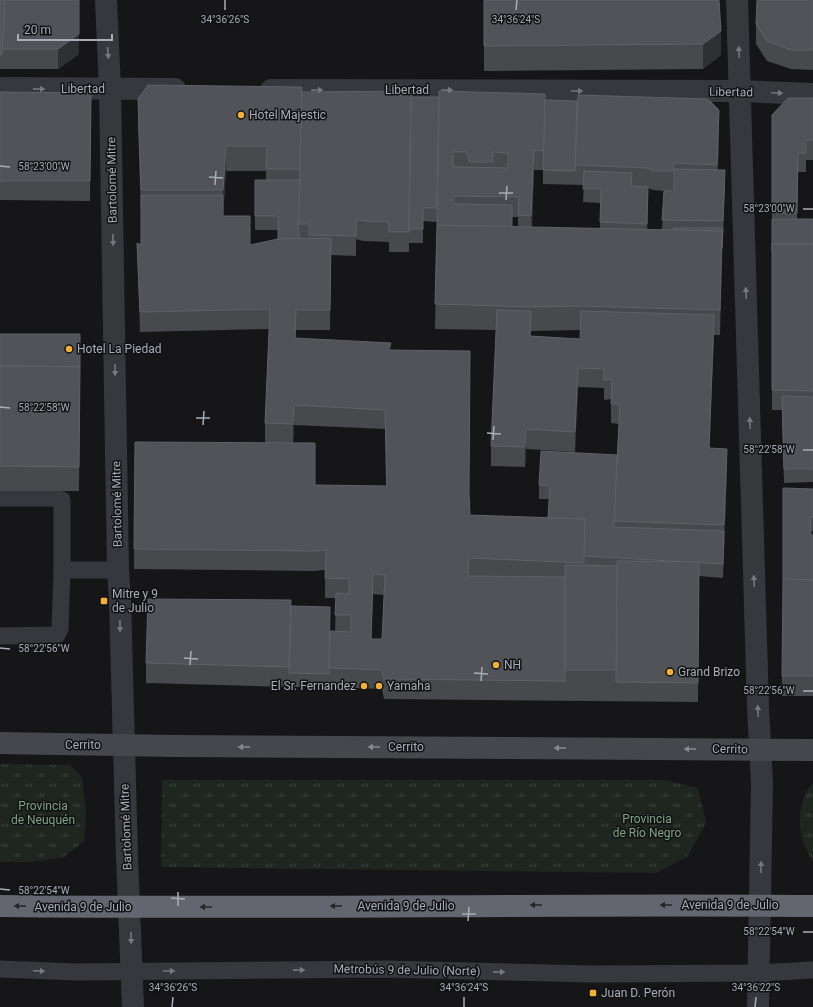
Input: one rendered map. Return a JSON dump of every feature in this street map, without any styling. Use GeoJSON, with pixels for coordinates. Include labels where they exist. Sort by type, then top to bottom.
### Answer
{"type":"FeatureCollection","features":[{"type":"Feature","properties":{"kind":"highway","name":"Avenida 9 de Julio"},"geometry":{"type":"LineString","coordinates":[[0,906],[813,906]]}},
{"type":"Feature","properties":{"kind":"street","name":"Bartolomé Mitre"},"geometry":{"type":"LineString","coordinates":[[106,0],[110,89],[118,570],[133,1007]]}},
{"type":"Feature","properties":{"kind":"street"},"geometry":{"type":"LineString","coordinates":[[737,0],[759,750],[762,783],[758,1007]]}},
{"type":"Feature","properties":{"kind":"street","name":"Libertad"},"geometry":{"type":"LineString","coordinates":[[0,88],[198,89]]}},
{"type":"Feature","properties":{"kind":"street","name":"Libertad"},"geometry":{"type":"LineString","coordinates":[[254,90],[740,91],[813,94]]}},
{"type":"Feature","properties":{"kind":"street","name":"Cerrito"},"geometry":{"type":"LineString","coordinates":[[0,744],[813,750]]}},
{"type":"Feature","properties":{"kind":"lane"},"geometry":{"type":"LineString","coordinates":[[0,498],[56,498],[62,500],[62,570],[59,633],[57,635],[0,636]]}},
{"type":"Feature","properties":{"kind":"lane"},"geometry":{"type":"LineString","coordinates":[[62,570],[118,570]]}},
{"type":"Feature","properties":{"kind":"lane","name":"Metrobús 9 de Julio (Norte)"},"geometry":{"type":"LineString","coordinates":[[0,969],[77,972],[132,970],[386,969],[594,974],[759,973],[813,970]]}},
{"type":"Feature","properties":{"kind":"green space","name":"Provincia de Neuquén"},"geometry":{"type":"Polygon","coordinates":[[[0,764],[70,765],[82,777],[86,811],[84,841],[64,857],[33,862],[0,862],[0,764]]]}},
{"type":"Feature","properties":{"kind":"green space","name":"Provincia de Río Negro"},"geometry":{"type":"Polygon","coordinates":[[[162,780],[666,780],[698,788],[706,823],[687,857],[656,873],[161,867],[162,780]]]}},
{"type":"Feature","properties":{"kind":"green space"},"geometry":{"type":"Polygon","coordinates":[[[813,783],[813,861],[801,833],[800,811],[807,792],[813,783]]]}},
{"type":"Feature","properties":{"kind":"building"},"geometry":{"type":"Polygon","coordinates":[[[0,0],[5,0],[2,55],[0,55],[0,0]]]}},
{"type":"Feature","properties":{"kind":"building"},"geometry":{"type":"Polygon","coordinates":[[[5,0],[79,0],[79,34],[58,49],[2,49],[5,0]]]}},
{"type":"Feature","properties":{"kind":"building"},"geometry":{"type":"Polygon","coordinates":[[[484,0],[719,0],[721,31],[703,44],[484,46],[484,0]]]}},
{"type":"Feature","properties":{"kind":"building"},"geometry":{"type":"Polygon","coordinates":[[[757,0],[813,0],[813,50],[791,50],[767,41],[756,24],[757,0]]]}},
{"type":"Feature","properties":{"kind":"building"},"geometry":{"type":"Polygon","coordinates":[[[148,85],[302,87],[300,169],[266,169],[267,146],[226,146],[223,190],[141,190],[138,99],[148,85]]]}},
{"type":"Feature","properties":{"kind":"building"},"geometry":{"type":"Polygon","coordinates":[[[411,91],[409,232],[389,232],[389,222],[363,221],[356,219],[356,236],[309,235],[309,224],[298,224],[302,92],[411,91]]]}},
{"type":"Feature","properties":{"kind":"building"},"geometry":{"type":"Polygon","coordinates":[[[439,91],[545,94],[544,151],[534,150],[531,216],[518,215],[519,197],[454,196],[454,204],[512,205],[512,227],[437,225],[439,91]],[[453,152],[453,167],[508,168],[508,153],[493,152],[493,162],[470,162],[466,152],[453,152]]]}},
{"type":"Feature","properties":{"kind":"building"},"geometry":{"type":"Polygon","coordinates":[[[0,92],[91,93],[90,181],[0,181],[0,92]]]}},
{"type":"Feature","properties":{"kind":"building"},"geometry":{"type":"Polygon","coordinates":[[[578,95],[708,99],[719,110],[717,165],[674,163],[674,171],[653,171],[648,168],[575,165],[578,95]]]}},
{"type":"Feature","properties":{"kind":"building"},"geometry":{"type":"Polygon","coordinates":[[[411,97],[439,97],[437,208],[423,208],[423,229],[409,229],[411,97]]]}},
{"type":"Feature","properties":{"kind":"building"},"geometry":{"type":"Polygon","coordinates":[[[788,98],[813,98],[813,140],[806,140],[806,153],[798,153],[797,213],[772,213],[772,115],[788,98]]]}},
{"type":"Feature","properties":{"kind":"building"},"geometry":{"type":"Polygon","coordinates":[[[545,100],[577,101],[575,171],[543,170],[545,100]]]}},
{"type":"Feature","properties":{"kind":"building"},"geometry":{"type":"Polygon","coordinates":[[[674,169],[725,170],[723,221],[662,220],[664,191],[674,191],[674,169]]]}},
{"type":"Feature","properties":{"kind":"building"},"geometry":{"type":"Polygon","coordinates":[[[584,171],[632,173],[631,186],[648,187],[647,224],[600,222],[601,189],[583,189],[584,171]]]}},
{"type":"Feature","properties":{"kind":"building"},"geometry":{"type":"Polygon","coordinates":[[[255,180],[300,180],[298,230],[300,239],[278,239],[278,216],[255,216],[255,180]]]}},
{"type":"Feature","properties":{"kind":"building"},"geometry":{"type":"Polygon","coordinates":[[[141,195],[223,195],[223,216],[250,216],[250,245],[278,239],[331,238],[330,310],[296,310],[295,338],[391,343],[388,350],[470,351],[470,515],[585,519],[584,563],[469,558],[468,576],[565,577],[565,681],[384,679],[382,670],[329,668],[330,631],[351,632],[351,615],[335,615],[336,593],[349,594],[349,579],[325,578],[326,550],[134,549],[135,442],[315,443],[315,485],[387,486],[385,410],[294,405],[293,424],[265,423],[270,309],[140,312],[137,243],[141,245],[141,195]],[[373,574],[371,639],[382,639],[385,575],[373,574]]]}},
{"type":"Feature","properties":{"kind":"building"},"geometry":{"type":"Polygon","coordinates":[[[772,219],[813,219],[813,244],[772,244],[772,219]]]}},
{"type":"Feature","properties":{"kind":"building"},"geometry":{"type":"Polygon","coordinates":[[[437,225],[722,231],[720,310],[435,304],[437,225]]]}},
{"type":"Feature","properties":{"kind":"building"},"geometry":{"type":"Polygon","coordinates":[[[673,228],[723,228],[722,248],[722,231],[673,230],[673,228]]]}},
{"type":"Feature","properties":{"kind":"building"},"geometry":{"type":"Polygon","coordinates":[[[772,244],[813,244],[813,391],[772,390],[772,244]]]}},
{"type":"Feature","properties":{"kind":"building"},"geometry":{"type":"Polygon","coordinates":[[[497,310],[531,311],[530,336],[580,339],[581,311],[714,315],[709,448],[727,449],[724,525],[614,521],[620,404],[611,404],[612,379],[604,380],[604,369],[578,368],[575,432],[526,429],[525,447],[491,446],[497,310]]]}},
{"type":"Feature","properties":{"kind":"building"},"geometry":{"type":"Polygon","coordinates":[[[0,334],[80,334],[80,367],[0,366],[0,334]]]}},
{"type":"Feature","properties":{"kind":"building"},"geometry":{"type":"Polygon","coordinates":[[[0,366],[80,367],[79,467],[0,466],[0,366]]]}},
{"type":"Feature","properties":{"kind":"building"},"geometry":{"type":"Polygon","coordinates":[[[782,396],[813,397],[813,469],[784,469],[782,396]]]}},
{"type":"Feature","properties":{"kind":"building"},"geometry":{"type":"Polygon","coordinates":[[[541,451],[617,455],[614,527],[724,531],[723,564],[584,556],[585,519],[548,518],[550,486],[539,485],[541,451]]]}},
{"type":"Feature","properties":{"kind":"building"},"geometry":{"type":"Polygon","coordinates":[[[783,488],[813,489],[813,517],[810,517],[811,535],[813,535],[813,580],[783,579],[783,488]]]}},
{"type":"Feature","properties":{"kind":"building"},"geometry":{"type":"Polygon","coordinates":[[[617,561],[699,562],[698,683],[616,682],[617,561]]]}},
{"type":"Feature","properties":{"kind":"building"},"geometry":{"type":"Polygon","coordinates":[[[565,565],[617,566],[616,670],[565,670],[565,565]]]}},
{"type":"Feature","properties":{"kind":"building"},"geometry":{"type":"Polygon","coordinates":[[[783,579],[813,580],[813,676],[782,676],[783,579]]]}},
{"type":"Feature","properties":{"kind":"building"},"geometry":{"type":"Polygon","coordinates":[[[148,599],[291,600],[289,667],[146,663],[148,599]]]}},
{"type":"Feature","properties":{"kind":"building"},"geometry":{"type":"Polygon","coordinates":[[[291,606],[330,607],[329,674],[289,673],[291,606]]]}},
{"type":"Feature","properties":{"kind":"place","name":"Hotel Majestic"},"geometry":{"type":"Point","coordinates":[241,115]}},
{"type":"Feature","properties":{"kind":"place","name":"Hotel La Piedad"},"geometry":{"type":"Point","coordinates":[69,349]}},
{"type":"Feature","properties":{"kind":"place","name":"Mitre y 9 de Julio"},"geometry":{"type":"Point","coordinates":[104,601]}},
{"type":"Feature","properties":{"kind":"place","name":"NH"},"geometry":{"type":"Point","coordinates":[496,665]}},
{"type":"Feature","properties":{"kind":"place","name":"Grand Brizo"},"geometry":{"type":"Point","coordinates":[670,672]}},
{"type":"Feature","properties":{"kind":"place","name":"El Sr. Fernandez"},"geometry":{"type":"Point","coordinates":[364,686]}},
{"type":"Feature","properties":{"kind":"place","name":"Yamaha"},"geometry":{"type":"Point","coordinates":[379,686]}},
{"type":"Feature","properties":{"kind":"place","name":"Juan D. Perón"},"geometry":{"type":"Point","coordinates":[593,993]}}]}
